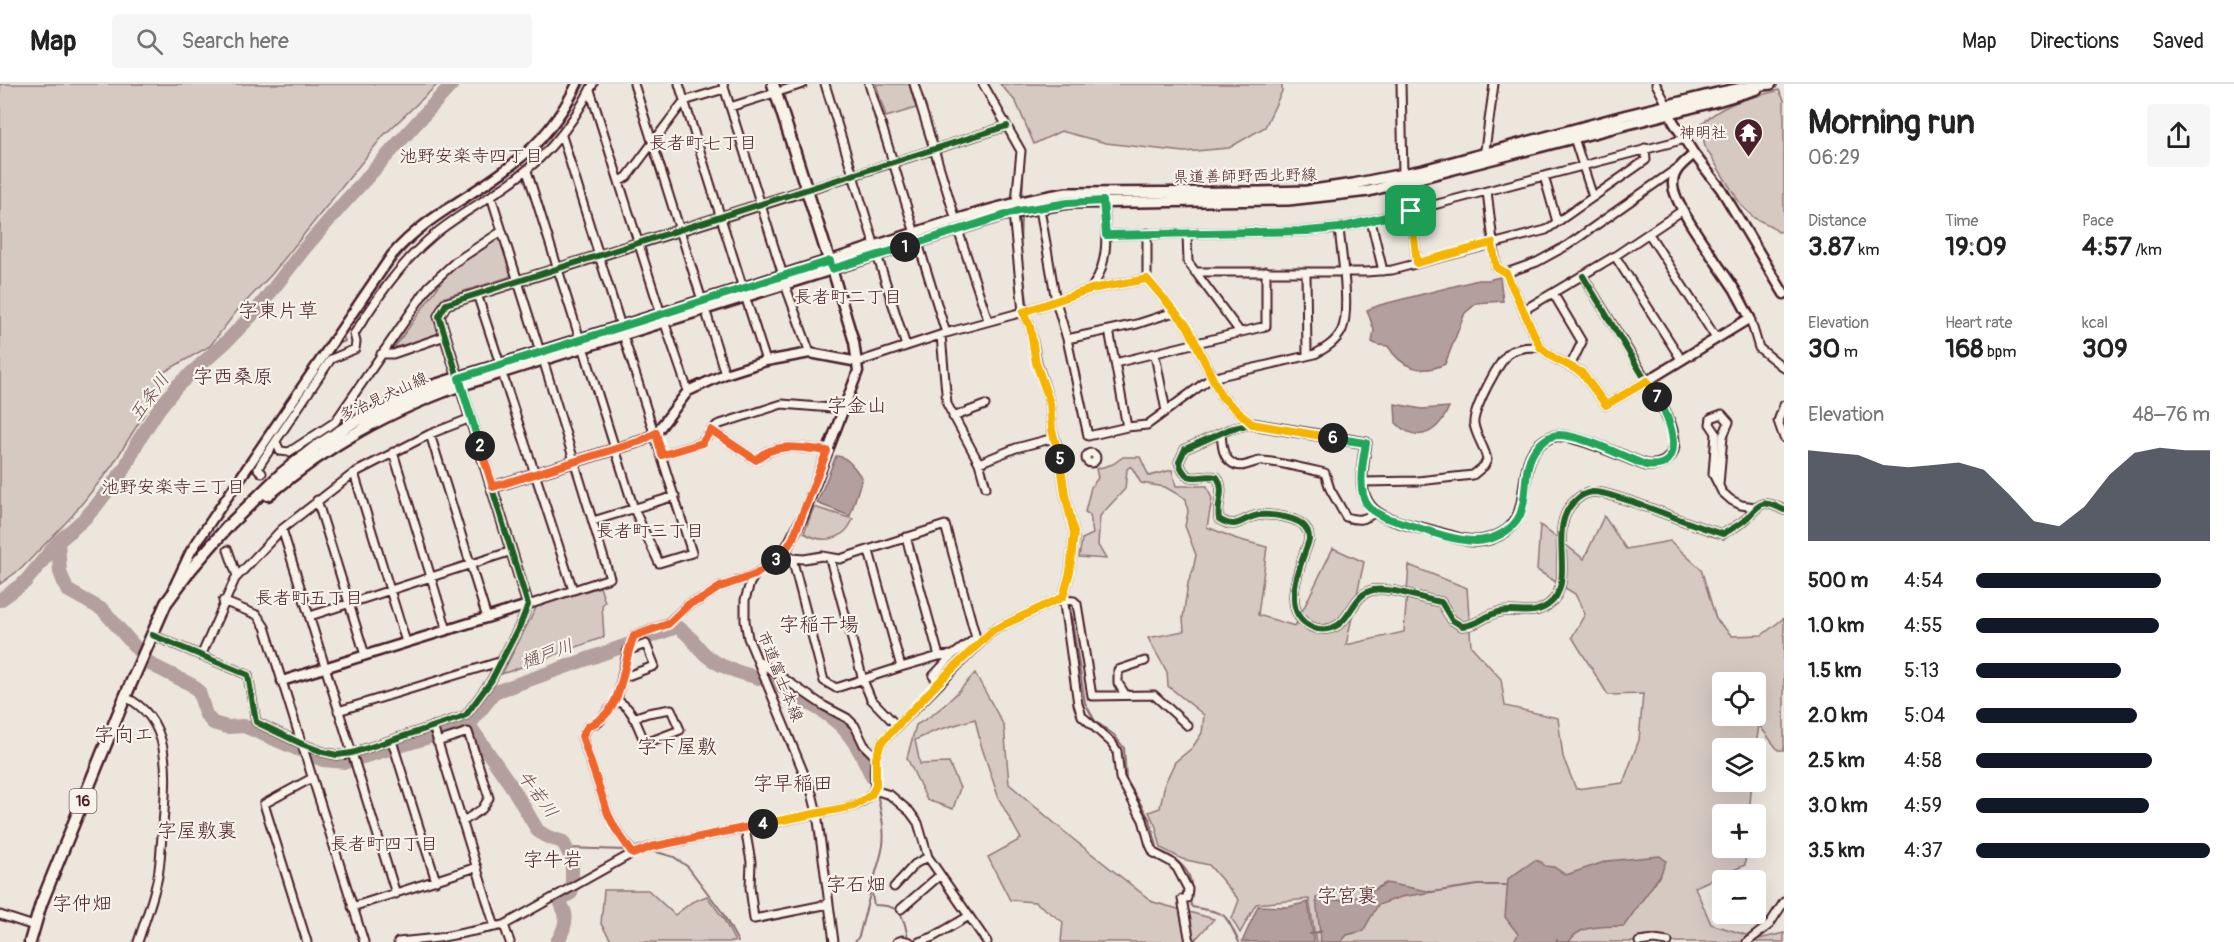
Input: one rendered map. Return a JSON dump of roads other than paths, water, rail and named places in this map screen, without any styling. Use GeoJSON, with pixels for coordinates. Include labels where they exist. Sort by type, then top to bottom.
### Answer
{"type":"FeatureCollection","features":[{"type":"Feature","properties":{"kind":"main road","name":"県道善師野西北野線"},"geometry":{"type":"LineString","coordinates":[[831,265],[1067,193],[1103,197],[1311,199],[1380,188],[1747,87],[1769,84]]}},
{"type":"Feature","properties":{"kind":"main road"},"geometry":{"type":"LineString","coordinates":[[774,88],[831,265]]}},
{"type":"Feature","properties":{"kind":"main road","name":"県道善師野西北野線"},"geometry":{"type":"LineString","coordinates":[[1103,197],[1307,191],[1484,158],[1574,138],[1669,109]]}},
{"type":"Feature","properties":{"kind":"main road","name":"県道善師野西北野線"},"geometry":{"type":"LineString","coordinates":[[831,265],[877,255],[958,230],[1019,206]]}},
{"type":"Feature","properties":{"kind":"main road","name":"多治見犬山線"},"geometry":{"type":"LineString","coordinates":[[30,942],[41,904],[158,622],[183,588],[264,498],[315,457],[362,428],[460,381],[831,265]]}},
{"type":"Feature","properties":{"kind":"main road","name":"多治見犬山線"},"geometry":{"type":"LineString","coordinates":[[158,622],[171,596],[223,543]]}},
{"type":"Feature","properties":{"kind":"street"},"geometry":{"type":"LineString","coordinates":[[171,596],[191,551],[392,255],[424,224],[514,164],[529,151],[561,114],[577,84]]}},
{"type":"Feature","properties":{"kind":"street"},"geometry":{"type":"LineString","coordinates":[[634,84],[700,294]]}},
{"type":"Feature","properties":{"kind":"street"},"geometry":{"type":"LineString","coordinates":[[679,84],[741,282]]}},
{"type":"Feature","properties":{"kind":"street"},"geometry":{"type":"LineString","coordinates":[[730,107],[774,88],[803,84]]}},
{"type":"Feature","properties":{"kind":"street"},"geometry":{"type":"LineString","coordinates":[[825,84],[873,240]]}},
{"type":"Feature","properties":{"kind":"street"},"geometry":{"type":"LineString","coordinates":[[868,84],[913,227]]}},
{"type":"Feature","properties":{"kind":"street"},"geometry":{"type":"LineString","coordinates":[[914,84],[954,214]]}},
{"type":"Feature","properties":{"kind":"street"},"geometry":{"type":"LineString","coordinates":[[983,84],[1021,151],[1019,206],[1023,312],[1030,326],[1036,363],[1050,403],[1052,430],[1059,452],[1074,533],[1072,563],[1063,599],[1078,704],[1083,716],[1112,743],[1117,751],[1120,778],[1143,820],[1154,853],[1171,862],[1185,880],[1188,889],[1187,898],[1182,899],[1191,942]]}},
{"type":"Feature","properties":{"kind":"street"},"geometry":{"type":"LineString","coordinates":[[1401,84],[1403,174]]}},
{"type":"Feature","properties":{"kind":"street"},"geometry":{"type":"LineString","coordinates":[[1484,158],[1494,84]]}},
{"type":"Feature","properties":{"kind":"street"},"geometry":{"type":"LineString","coordinates":[[1656,84],[1694,154],[1721,189],[1784,294]]}},
{"type":"Feature","properties":{"kind":"street"},"geometry":{"type":"LineString","coordinates":[[620,181],[627,177],[684,101],[724,86],[781,269]]}},
{"type":"Feature","properties":{"kind":"street"},"geometry":{"type":"LineString","coordinates":[[262,474],[258,469],[332,359],[355,349],[354,334],[401,266],[436,232],[527,171],[562,136],[591,87]]}},
{"type":"Feature","properties":{"kind":"street"},"geometry":{"type":"LineString","coordinates":[[591,87],[688,391]]}},
{"type":"Feature","properties":{"kind":"street"},"geometry":{"type":"LineString","coordinates":[[152,635],[248,675],[256,722],[302,744],[330,753],[352,753],[466,715],[502,661],[528,605],[439,316],[446,304],[1007,126]]}},
{"type":"Feature","properties":{"kind":"street"},"geometry":{"type":"LineString","coordinates":[[562,136],[619,320]]}},
{"type":"Feature","properties":{"kind":"street"},"geometry":{"type":"LineString","coordinates":[[1574,138],[1593,197]]}},
{"type":"Feature","properties":{"kind":"street"},"geometry":{"type":"LineString","coordinates":[[1106,235],[1307,231],[1339,228],[1685,139]]}},
{"type":"Feature","properties":{"kind":"street"},"geometry":{"type":"LineString","coordinates":[[1194,272],[1383,271],[1546,230],[1646,160],[1645,148]]}},
{"type":"Feature","properties":{"kind":"street"},"geometry":{"type":"LineString","coordinates":[[1506,273],[1537,262],[1568,245],[1678,168],[1694,154]]}},
{"type":"Feature","properties":{"kind":"street"},"geometry":{"type":"LineString","coordinates":[[1678,168],[1672,181],[1673,190],[1683,210],[1737,293],[1750,318],[1759,348],[1784,368]]}},
{"type":"Feature","properties":{"kind":"street"},"geometry":{"type":"LineString","coordinates":[[527,171],[579,333]]}},
{"type":"Feature","properties":{"kind":"street"},"geometry":{"type":"LineString","coordinates":[[1544,176],[1557,222]]}},
{"type":"Feature","properties":{"kind":"street"},"geometry":{"type":"LineString","coordinates":[[1487,191],[1496,267],[1506,273],[1540,347],[1581,372],[1606,405],[1750,318]]}},
{"type":"Feature","properties":{"kind":"street"},"geometry":{"type":"LineString","coordinates":[[491,196],[538,345]]}},
{"type":"Feature","properties":{"kind":"street"},"geometry":{"type":"LineString","coordinates":[[1091,289],[1098,280],[1106,252],[1103,197]]}},
{"type":"Feature","properties":{"kind":"street"},"geometry":{"type":"LineString","coordinates":[[1040,209],[1056,302],[1067,339],[1089,436],[1090,453]]}},
{"type":"Feature","properties":{"kind":"street"},"geometry":{"type":"LineString","coordinates":[[1524,310],[1615,256],[1683,210]]}},
{"type":"Feature","properties":{"kind":"street"},"geometry":{"type":"LineString","coordinates":[[1411,211],[1417,263]]}},
{"type":"Feature","properties":{"kind":"street"},"geometry":{"type":"LineString","coordinates":[[1371,221],[1383,271]]}},
{"type":"Feature","properties":{"kind":"street"},"geometry":{"type":"LineString","coordinates":[[1089,436],[1147,424],[1211,378],[1327,348],[1342,330],[1345,310],[1339,228]]}},
{"type":"Feature","properties":{"kind":"street"},"geometry":{"type":"LineString","coordinates":[[958,230],[988,320]]}},
{"type":"Feature","properties":{"kind":"street"},"geometry":{"type":"LineString","coordinates":[[276,442],[280,451],[289,452],[334,422],[429,286],[455,262],[502,231]]}},
{"type":"Feature","properties":{"kind":"street"},"geometry":{"type":"LineString","coordinates":[[1147,233],[1147,279],[1188,327],[1221,396],[1252,424]]}},
{"type":"Feature","properties":{"kind":"street"},"geometry":{"type":"LineString","coordinates":[[1187,234],[1188,262],[1240,332]]}},
{"type":"Feature","properties":{"kind":"street"},"geometry":{"type":"LineString","coordinates":[[1649,234],[1716,338]]}},
{"type":"Feature","properties":{"kind":"street"},"geometry":{"type":"LineString","coordinates":[[919,246],[944,334],[944,390],[947,404],[979,463],[986,487]]}},
{"type":"Feature","properties":{"kind":"street"},"geometry":{"type":"LineString","coordinates":[[877,255],[906,346]]}},
{"type":"Feature","properties":{"kind":"street"},"geometry":{"type":"LineString","coordinates":[[1615,256],[1681,359]]}},
{"type":"Feature","properties":{"kind":"street"},"geometry":{"type":"LineString","coordinates":[[633,854],[608,814],[582,736],[588,726],[599,722],[617,700],[628,649],[634,636],[668,624],[689,604],[702,599],[720,587],[755,575],[788,554],[854,382],[858,362],[855,342],[831,265]]}},
{"type":"Feature","properties":{"kind":"street"},"geometry":{"type":"LineString","coordinates":[[1115,363],[1197,345],[1266,326],[1266,272]]}},
{"type":"Feature","properties":{"kind":"street"},"geometry":{"type":"LineString","coordinates":[[1306,272],[1307,355]]}},
{"type":"Feature","properties":{"kind":"street"},"geometry":{"type":"LineString","coordinates":[[1583,276],[1667,416],[1674,440],[1673,451],[1663,463],[1653,466],[1646,465],[1582,441],[1560,435],[1549,438],[1537,448],[1528,462],[1520,514],[1511,527],[1499,536],[1476,541],[1386,518],[1369,507],[1365,500],[1362,482],[1366,443],[1252,424],[1230,429],[1185,449],[1179,462],[1181,469],[1191,478],[1217,477],[1222,491],[1219,519],[1227,525],[1233,525],[1258,515],[1300,522],[1307,530],[1309,540],[1301,563],[1293,600],[1298,616],[1319,630],[1330,629],[1340,624],[1360,597],[1372,590],[1397,592],[1441,602],[1452,620],[1462,627],[1476,624],[1501,611],[1537,611],[1547,606],[1559,594],[1563,520],[1567,510],[1581,495],[1589,492],[1646,506],[1723,534],[1747,518],[1755,507]]}},
{"type":"Feature","properties":{"kind":"street"},"geometry":{"type":"LineString","coordinates":[[493,487],[641,441],[656,433],[688,391],[725,374],[766,362],[810,353],[858,362],[988,320],[1034,309],[1091,289],[1147,279]]}},
{"type":"Feature","properties":{"kind":"street"},"geometry":{"type":"LineString","coordinates":[[788,290],[810,353]]}},
{"type":"Feature","properties":{"kind":"street"},"geometry":{"type":"LineString","coordinates":[[1553,293],[1582,342],[1570,366]]}},
{"type":"Feature","properties":{"kind":"street"},"geometry":{"type":"LineString","coordinates":[[477,294],[498,358]]}},
{"type":"Feature","properties":{"kind":"street"},"geometry":{"type":"LineString","coordinates":[[747,302],[766,362]]}},
{"type":"Feature","properties":{"kind":"street"},"geometry":{"type":"LineString","coordinates":[[1067,339],[1137,324],[1174,312]]}},
{"type":"Feature","properties":{"kind":"street"},"geometry":{"type":"LineString","coordinates":[[707,315],[725,374]]}},
{"type":"Feature","properties":{"kind":"street"},"geometry":{"type":"LineString","coordinates":[[1109,330],[1127,427]]}},
{"type":"Feature","properties":{"kind":"street"},"geometry":{"type":"LineString","coordinates":[[381,354],[393,354],[445,336]]}},
{"type":"Feature","properties":{"kind":"street"},"geometry":{"type":"LineString","coordinates":[[585,353],[634,509],[659,563],[692,553],[625,340]]}},
{"type":"Feature","properties":{"kind":"street"},"geometry":{"type":"LineString","coordinates":[[1362,482],[1418,481],[1473,475],[1479,471],[1487,460],[1486,452],[1474,425],[1474,415],[1497,368],[1502,359],[1512,351],[1540,347]]}},
{"type":"Feature","properties":{"kind":"street"},"geometry":{"type":"LineString","coordinates":[[1155,355],[1166,411]]}},
{"type":"Feature","properties":{"kind":"street"},"geometry":{"type":"LineString","coordinates":[[282,681],[610,578],[545,366]]}},
{"type":"Feature","properties":{"kind":"street"},"geometry":{"type":"LineString","coordinates":[[504,379],[573,590]]}},
{"type":"Feature","properties":{"kind":"street"},"geometry":{"type":"LineString","coordinates":[[662,455],[702,443],[717,425],[782,404],[844,409]]}},
{"type":"Feature","properties":{"kind":"street"},"geometry":{"type":"LineString","coordinates":[[953,417],[985,405]]}},
{"type":"Feature","properties":{"kind":"street"},"geometry":{"type":"LineString","coordinates":[[1784,405],[1778,421],[1784,438]]}},
{"type":"Feature","properties":{"kind":"street"},"geometry":{"type":"LineString","coordinates":[[1719,485],[1723,436],[1729,422],[1722,414],[1711,418],[1710,424],[1716,433],[1713,474],[1722,492],[1741,505],[1755,507],[1765,503],[1784,510]]}},
{"type":"Feature","properties":{"kind":"street"},"geometry":{"type":"LineString","coordinates":[[201,656],[223,601],[237,576],[282,529],[354,473],[430,434],[471,418]]}},
{"type":"Feature","properties":{"kind":"street"},"geometry":{"type":"LineString","coordinates":[[711,430],[756,460],[762,454],[788,446],[827,451]]}},
{"type":"Feature","properties":{"kind":"street"},"geometry":{"type":"LineString","coordinates":[[1221,433],[1226,456],[1232,463],[1241,466],[1260,461],[1325,473],[1330,489],[1346,517],[1356,520],[1367,519],[1375,512]]}},
{"type":"Feature","properties":{"kind":"street"},"geometry":{"type":"LineString","coordinates":[[430,434],[488,618]]}},
{"type":"Feature","properties":{"kind":"street"},"geometry":{"type":"LineString","coordinates":[[979,463],[1016,448],[1054,438]]}},
{"type":"Feature","properties":{"kind":"street"},"geometry":{"type":"LineString","coordinates":[[393,452],[447,630]]}},
{"type":"Feature","properties":{"kind":"street"},"geometry":{"type":"LineString","coordinates":[[354,473],[406,642]]}},
{"type":"Feature","properties":{"kind":"street"},"geometry":{"type":"LineString","coordinates":[[593,521],[675,496]]}},
{"type":"Feature","properties":{"kind":"street"},"geometry":{"type":"LineString","coordinates":[[317,500],[365,655]]}},
{"type":"Feature","properties":{"kind":"street"},"geometry":{"type":"LineString","coordinates":[[211,521],[237,576]]}},
{"type":"Feature","properties":{"kind":"street"},"geometry":{"type":"LineString","coordinates":[[788,554],[804,559],[822,556],[840,560],[945,525],[976,638],[954,655],[933,676],[939,682]]}},
{"type":"Feature","properties":{"kind":"street"},"geometry":{"type":"LineString","coordinates":[[282,529],[396,894]]}},
{"type":"Feature","properties":{"kind":"street"},"geometry":{"type":"LineString","coordinates":[[906,537],[939,656]]}},
{"type":"Feature","properties":{"kind":"street"},"geometry":{"type":"LineString","coordinates":[[310,616],[512,551]]}},
{"type":"Feature","properties":{"kind":"street"},"geometry":{"type":"LineString","coordinates":[[869,551],[902,667]]}},
{"type":"Feature","properties":{"kind":"street"},"geometry":{"type":"LineString","coordinates":[[788,554],[824,681],[836,688],[939,656],[954,655]]}},
{"type":"Feature","properties":{"kind":"street"},"geometry":{"type":"LineString","coordinates":[[830,559],[863,680],[871,699],[897,726]]}},
{"type":"Feature","properties":{"kind":"street","name":"市道富士本線"},"geometry":{"type":"LineString","coordinates":[[755,575],[747,591],[744,610],[748,638],[806,775],[817,813],[834,942]]}},
{"type":"Feature","properties":{"kind":"street"},"geometry":{"type":"LineString","coordinates":[[398,942],[438,938],[504,925],[633,854],[651,847],[854,806],[871,795],[874,790],[876,758],[881,743],[939,682],[993,630],[1063,599],[1074,601],[1077,604],[1092,696],[1154,695],[1188,726]]}},
{"type":"Feature","properties":{"kind":"street"},"geometry":{"type":"LineString","coordinates":[[223,601],[257,615],[265,627],[364,942]]}},
{"type":"Feature","properties":{"kind":"street"},"geometry":{"type":"LineString","coordinates":[[622,678],[654,666],[646,644],[628,649]]}},
{"type":"Feature","properties":{"kind":"street"},"geometry":{"type":"LineString","coordinates":[[338,711],[502,661]]}},
{"type":"Feature","properties":{"kind":"street"},"geometry":{"type":"LineString","coordinates":[[758,661],[824,706],[847,718],[876,758]]}},
{"type":"Feature","properties":{"kind":"street"},"geometry":{"type":"LineString","coordinates":[[1125,694],[1118,683],[1118,669],[1145,661]]}},
{"type":"Feature","properties":{"kind":"street"},"geometry":{"type":"LineString","coordinates":[[125,697],[132,700],[150,718],[164,746],[167,773],[158,876],[138,942]]}},
{"type":"Feature","properties":{"kind":"street"},"geometry":{"type":"LineString","coordinates":[[617,700],[630,711],[633,718],[646,743],[680,730],[671,709],[648,712],[633,718]]}},
{"type":"Feature","properties":{"kind":"street"},"geometry":{"type":"LineString","coordinates":[[433,726],[495,927]]}},
{"type":"Feature","properties":{"kind":"street"},"geometry":{"type":"LineString","coordinates":[[437,741],[468,732],[489,798],[482,809],[462,822]]}},
{"type":"Feature","properties":{"kind":"street"},"geometry":{"type":"LineString","coordinates":[[393,741],[436,881]]}},
{"type":"Feature","properties":{"kind":"street"},"geometry":{"type":"LineString","coordinates":[[307,942],[264,804],[312,778]]}},
{"type":"Feature","properties":{"kind":"street"},"geometry":{"type":"LineString","coordinates":[[874,790],[890,795],[910,812],[918,823],[928,857],[983,940]]}},
{"type":"Feature","properties":{"kind":"street"},"geometry":{"type":"LineString","coordinates":[[745,828],[751,862],[750,887],[754,919],[829,904]]}},
{"type":"Feature","properties":{"kind":"street"},"geometry":{"type":"LineString","coordinates":[[894,887],[915,864],[928,857]]}},
{"type":"Feature","properties":{"kind":"street"},"geometry":{"type":"LineString","coordinates":[[352,907],[477,867]]}},
{"type":"Feature","properties":{"kind":"street"},"geometry":{"type":"LineString","coordinates":[[901,909],[940,875]]}},
{"type":"Feature","properties":{"kind":"street"},"geometry":{"type":"LineString","coordinates":[[1747,942],[1769,925],[1784,902]]}},
{"type":"Feature","properties":{"kind":"street"},"geometry":{"type":"LineString","coordinates":[[0,915],[34,926]]}},
{"type":"Feature","properties":{"kind":"street"},"geometry":{"type":"LineString","coordinates":[[919,942],[933,937],[969,916]]}},
{"type":"Feature","properties":{"kind":"street"},"geometry":{"type":"LineString","coordinates":[[504,925],[510,942]]}},
{"type":"Feature","properties":{"kind":"street"},"geometry":{"type":"LineString","coordinates":[[897,942],[902,940],[910,942]]}},
{"type":"Feature","properties":{"kind":"street"},"geometry":{"type":"LineString","coordinates":[[1639,942],[1654,940],[1668,942]]}},
{"type":"Feature","properties":{"kind":"waterway","name":"五条川"},"geometry":{"type":"LineString","coordinates":[[0,600],[25,582],[58,542],[96,506],[125,468],[137,443],[177,386],[256,311],[304,249],[452,84]]}},
{"type":"Feature","properties":{"kind":"waterway"},"geometry":{"type":"LineString","coordinates":[[366,300],[396,260],[422,233],[507,175],[550,137],[584,84]]}},
{"type":"Feature","properties":{"kind":"waterway"},"geometry":{"type":"LineString","coordinates":[[988,84],[1022,147]]}},
{"type":"Feature","properties":{"kind":"waterway"},"geometry":{"type":"LineString","coordinates":[[1022,201],[1024,152]]}},
{"type":"Feature","properties":{"kind":"waterway"},"geometry":{"type":"LineString","coordinates":[[1020,246],[1021,215]]}},
{"type":"Feature","properties":{"kind":"waterway"},"geometry":{"type":"LineString","coordinates":[[1021,257],[1029,316],[1034,324],[1039,357]]}},
{"type":"Feature","properties":{"kind":"waterway"},"geometry":{"type":"LineString","coordinates":[[334,346],[345,341],[343,336],[358,313]]}},
{"type":"Feature","properties":{"kind":"waterway"},"geometry":{"type":"LineString","coordinates":[[1047,385],[1054,404],[1056,430],[1062,447],[1066,476]]}},
{"type":"Feature","properties":{"kind":"waterway"},"geometry":{"type":"LineString","coordinates":[[1076,529],[1079,538],[1068,594],[1085,703],[1095,721],[1114,735],[1124,748],[1126,779],[1150,820],[1158,850],[1181,864],[1189,875],[1192,907],[1223,915],[1239,942]]}},
{"type":"Feature","properties":{"kind":"waterway","name":"樋戸川"},"geometry":{"type":"LineString","coordinates":[[58,542],[60,572],[67,590],[103,610],[150,664],[192,685],[199,692],[206,715],[213,723],[227,727],[244,726],[323,760],[346,762],[469,725],[495,692],[677,627],[719,664],[759,678]]}},
{"type":"Feature","properties":{"kind":"waterway","name":"樋戸川"},"geometry":{"type":"LineString","coordinates":[[771,681],[817,708],[843,728],[856,745],[872,777]]}},
{"type":"Feature","properties":{"kind":"waterway","name":"牛若川"},"geometry":{"type":"LineString","coordinates":[[469,725],[512,787],[538,831],[563,842],[572,859],[572,881]]}},
{"type":"Feature","properties":{"kind":"waterway","name":"樋戸川"},"geometry":{"type":"LineString","coordinates":[[878,798],[883,839],[882,853],[873,882],[874,905],[883,905],[899,912],[908,938]]}},
{"type":"Feature","properties":{"kind":"waterway"},"geometry":{"type":"LineString","coordinates":[[567,848],[624,850]]}},
{"type":"Feature","properties":{"kind":"waterway"},"geometry":{"type":"LineString","coordinates":[[653,851],[674,857],[688,867],[722,912],[738,942]]}},
{"type":"Feature","properties":{"kind":"waterway"},"geometry":{"type":"LineString","coordinates":[[1432,892],[1478,885],[1506,885]]}},
{"type":"Feature","properties":{"kind":"waterway","name":"牛若川"},"geometry":{"type":"LineString","coordinates":[[557,942],[565,920],[561,899],[571,893]]}},
{"type":"Feature","properties":{"kind":"waterway"},"geometry":{"type":"LineString","coordinates":[[855,942],[859,936],[870,894]]}},
{"type":"Feature","properties":{"kind":"waterway"},"geometry":{"type":"LineString","coordinates":[[1310,934],[1322,931]]}},
{"type":"Feature","properties":{"kind":"place","name":"神明社"},"geometry":{"type":"Point","coordinates":[1748,158]}},
{"type":"Feature","properties":{"kind":"district","name":"長者町七丁目"},"geometry":{"type":"Point","coordinates":[703,143]}},
{"type":"Feature","properties":{"kind":"district","name":"池野安楽寺四丁目"},"geometry":{"type":"Point","coordinates":[471,156]}},
{"type":"Feature","properties":{"kind":"district","name":"長者町二丁目"},"geometry":{"type":"Point","coordinates":[848,297]}},
{"type":"Feature","properties":{"kind":"district","name":"字東片草"},"geometry":{"type":"Point","coordinates":[278,310]}},
{"type":"Feature","properties":{"kind":"district","name":"字西桑原"},"geometry":{"type":"Point","coordinates":[233,376]}},
{"type":"Feature","properties":{"kind":"district","name":"字金山"},"geometry":{"type":"Point","coordinates":[857,405]}},
{"type":"Feature","properties":{"kind":"district","name":"池野安楽寺三丁目"},"geometry":{"type":"Point","coordinates":[173,487]}},
{"type":"Feature","properties":{"kind":"district","name":"長者町三丁目"},"geometry":{"type":"Point","coordinates":[650,531]}},
{"type":"Feature","properties":{"kind":"district","name":"長者町五丁目"},"geometry":{"type":"Point","coordinates":[309,598]}},
{"type":"Feature","properties":{"kind":"district","name":"字稲干場"},"geometry":{"type":"Point","coordinates":[819,624]}},
{"type":"Feature","properties":{"kind":"district","name":"字向エ"},"geometry":{"type":"Point","coordinates":[124,734]}},
{"type":"Feature","properties":{"kind":"district","name":"字下屋敷"},"geometry":{"type":"Point","coordinates":[677,746]}},
{"type":"Feature","properties":{"kind":"district","name":"字早稲田"},"geometry":{"type":"Point","coordinates":[793,783]}},
{"type":"Feature","properties":{"kind":"district","name":"字屋敷裏"},"geometry":{"type":"Point","coordinates":[197,830]}},
{"type":"Feature","properties":{"kind":"district","name":"長者町四丁目"},"geometry":{"type":"Point","coordinates":[384,844]}},
{"type":"Feature","properties":{"kind":"district","name":"字牛岩"},"geometry":{"type":"Point","coordinates":[553,859]}},
{"type":"Feature","properties":{"kind":"district","name":"字石畑"},"geometry":{"type":"Point","coordinates":[856,884]}},
{"type":"Feature","properties":{"kind":"district","name":"字宮裏"},"geometry":{"type":"Point","coordinates":[1347,895]}},
{"type":"Feature","properties":{"kind":"district","name":"字仲畑"},"geometry":{"type":"Point","coordinates":[82,903]}}]}
